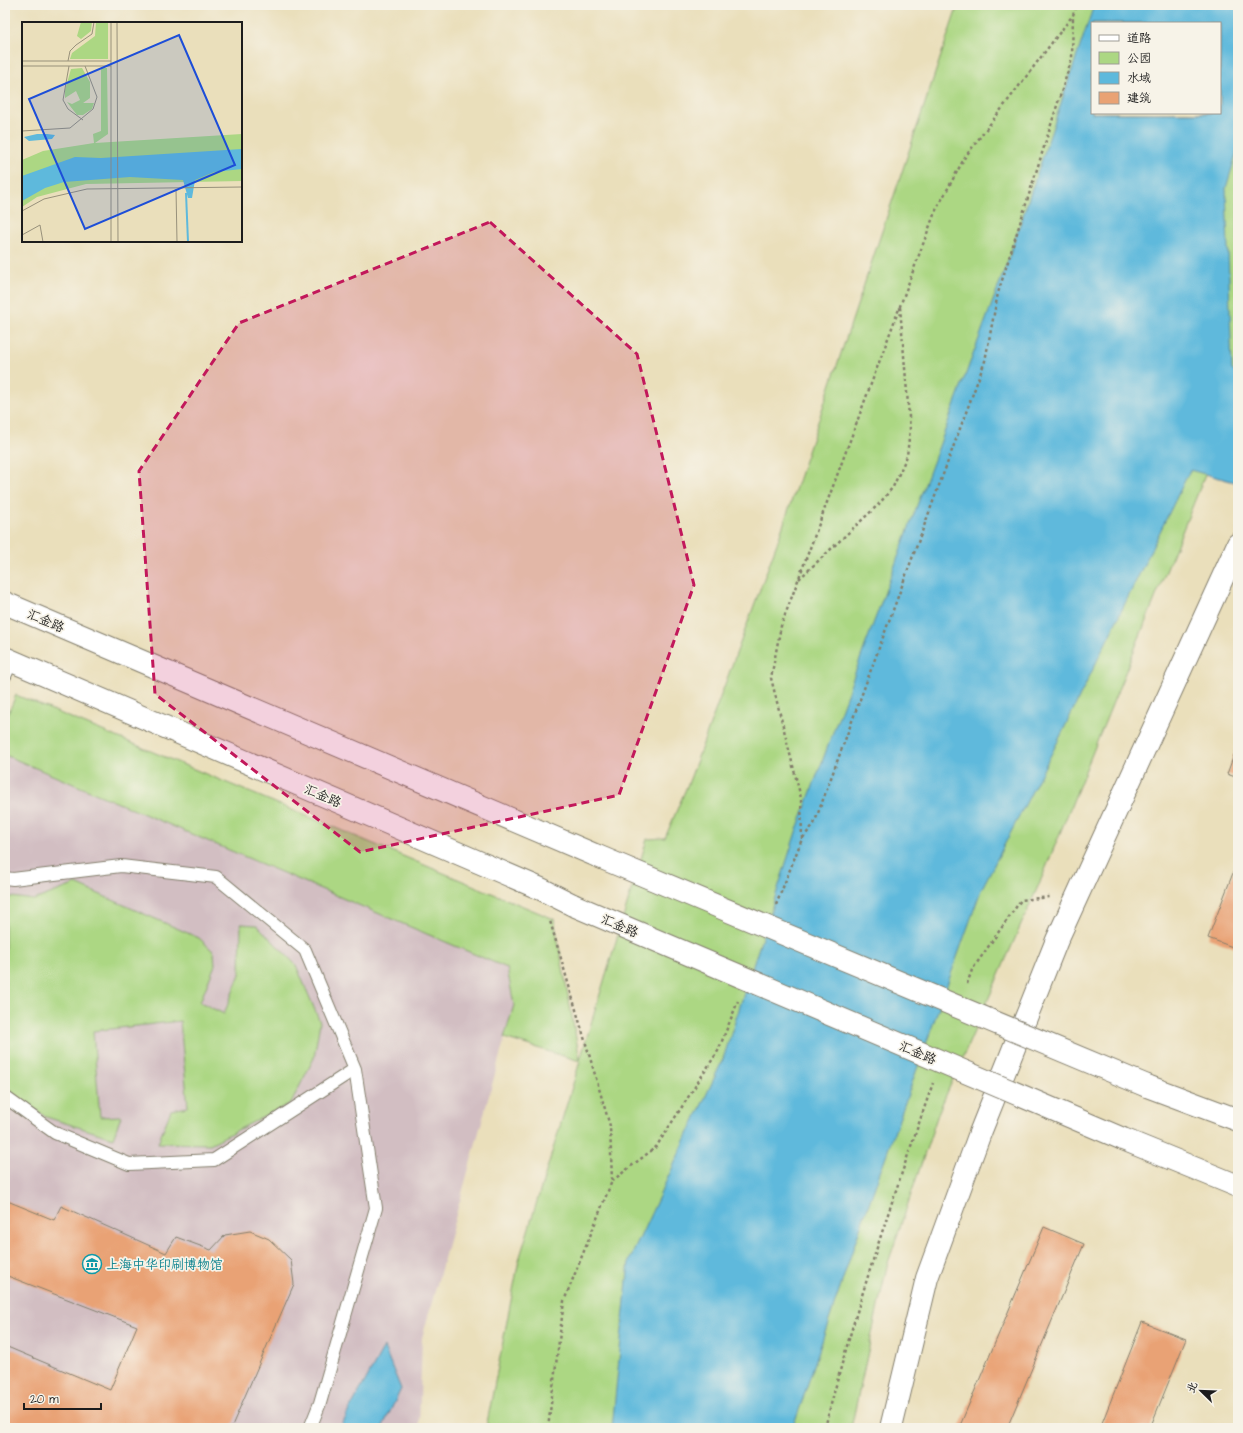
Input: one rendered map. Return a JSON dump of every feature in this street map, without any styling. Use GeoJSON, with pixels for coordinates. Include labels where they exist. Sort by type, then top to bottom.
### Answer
{"type":"FeatureCollection","features":[{"type":"Feature","properties":{"kind":"main road"},"geometry":{"type":"LineString","coordinates":[[891,1428],[927,1278],[980,1133],[1057,940],[1237,550]]}},
{"type":"Feature","properties":{"kind":"main road","name":"汇金路"},"geometry":{"type":"LineString","coordinates":[[5,602],[595,855],[1147,1086],[1238,1120]]}},
{"type":"Feature","properties":{"kind":"main road","name":"汇金路"},"geometry":{"type":"LineString","coordinates":[[7,665],[541,890],[573,905],[1123,1139],[1238,1186]]}},
{"type":"Feature","properties":{"kind":"lane"},"geometry":{"type":"LineString","coordinates":[[5,878],[13,879],[121,866],[216,877],[305,950],[355,1069],[376,1208],[320,1403],[310,1428]]}},
{"type":"Feature","properties":{"kind":"lane"},"geometry":{"type":"LineString","coordinates":[[5,1097],[55,1133],[129,1164],[214,1160],[355,1069]]}},
{"type":"Feature","properties":{"kind":"path"},"geometry":{"type":"LineString","coordinates":[[802,839],[801,798],[771,678],[781,626],[935,212],[965,158],[1073,15],[1077,5]]}},
{"type":"Feature","properties":{"kind":"path"},"geometry":{"type":"LineString","coordinates":[[773,912],[802,839],[814,824],[985,361],[998,293],[1072,58],[1073,15]]}},
{"type":"Feature","properties":{"kind":"path"},"geometry":{"type":"LineString","coordinates":[[798,579],[879,504],[893,487],[907,456],[910,429],[900,305]]}},
{"type":"Feature","properties":{"kind":"path"},"geometry":{"type":"LineString","coordinates":[[541,890],[610,1126],[612,1181],[564,1301],[548,1428]]}},
{"type":"Feature","properties":{"kind":"path"},"geometry":{"type":"LineString","coordinates":[[967,985],[972,970],[1021,900],[1078,893]]}},
{"type":"Feature","properties":{"kind":"path"},"geometry":{"type":"LineString","coordinates":[[612,1181],[656,1147],[718,1051],[738,1000]]}},
{"type":"Feature","properties":{"kind":"path"},"geometry":{"type":"LineString","coordinates":[[825,1428],[841,1364],[890,1203],[935,1076]]}},
{"type":"Feature","properties":{"kind":"highlighted area"},"geometry":{"type":"Polygon","coordinates":[[[490,222],[637,354],[694,585],[619,795],[360,852],[155,694],[139,471],[239,323],[490,222]]]}},
{"type":"Feature","properties":{"kind":"shaded area"},"geometry":{"type":"Polygon","coordinates":[[[5,755],[507,968],[514,1005],[422,1338],[419,1428],[5,1428],[5,755]]]}},
{"type":"Feature","properties":{"kind":"green space"},"geometry":{"type":"Polygon","coordinates":[[[958,5],[1238,5],[1238,394],[1043,875],[939,1111],[887,1266],[851,1428],[486,1428],[519,1260],[580,1061],[504,1038],[514,1005],[507,968],[5,755],[5,721],[16,695],[554,919],[580,1060],[647,839],[665,838],[690,779],[780,535],[958,5]]]}},
{"type":"Feature","properties":{"kind":"green space"},"geometry":{"type":"Polygon","coordinates":[[[76,884],[199,938],[214,952],[215,965],[200,1002],[224,1014],[240,974],[241,924],[257,925],[296,965],[320,1022],[314,1058],[291,1103],[210,1144],[158,1143],[171,1110],[188,1107],[180,1021],[93,1031],[100,1117],[121,1116],[113,1138],[46,1117],[5,1088],[5,896],[34,900],[76,884]]]}},
{"type":"Feature","properties":{"kind":"water"},"geometry":{"type":"Polygon","coordinates":[[[1094,5],[1238,5],[1238,148],[1226,188],[1232,370],[1238,374],[1238,483],[1190,470],[1058,741],[981,890],[858,1234],[793,1428],[612,1428],[629,1261],[723,1059],[796,832],[1007,263],[1094,5]]]}},
{"type":"Feature","properties":{"kind":"water"},"geometry":{"type":"Polygon","coordinates":[[[384,1347],[401,1389],[382,1428],[341,1428],[348,1412],[384,1347]]]}},
{"type":"Feature","properties":{"kind":"building"},"geometry":{"type":"Polygon","coordinates":[[[1238,744],[1238,778],[1227,774],[1238,744]]]}},
{"type":"Feature","properties":{"kind":"building"},"geometry":{"type":"Polygon","coordinates":[[[1238,860],[1238,949],[1208,938],[1238,860]]]}},
{"type":"Feature","properties":{"kind":"building"},"geometry":{"type":"Polygon","coordinates":[[[5,1200],[54,1220],[61,1206],[166,1253],[176,1237],[211,1250],[225,1235],[250,1231],[269,1239],[291,1260],[294,1284],[231,1428],[5,1428],[5,1346],[110,1390],[137,1326],[5,1275],[5,1200]]]}},
{"type":"Feature","properties":{"kind":"building"},"geometry":{"type":"Polygon","coordinates":[[[1044,1227],[1084,1244],[1007,1428],[959,1428],[1044,1227]]]}},
{"type":"Feature","properties":{"kind":"building"},"geometry":{"type":"Polygon","coordinates":[[[1142,1322],[1186,1339],[1150,1428],[1100,1428],[1142,1322]]]}},
{"type":"Feature","properties":{"kind":"place","name":"上海中华印刷博物馆"},"geometry":{"type":"Point","coordinates":[92,1264]}}]}
